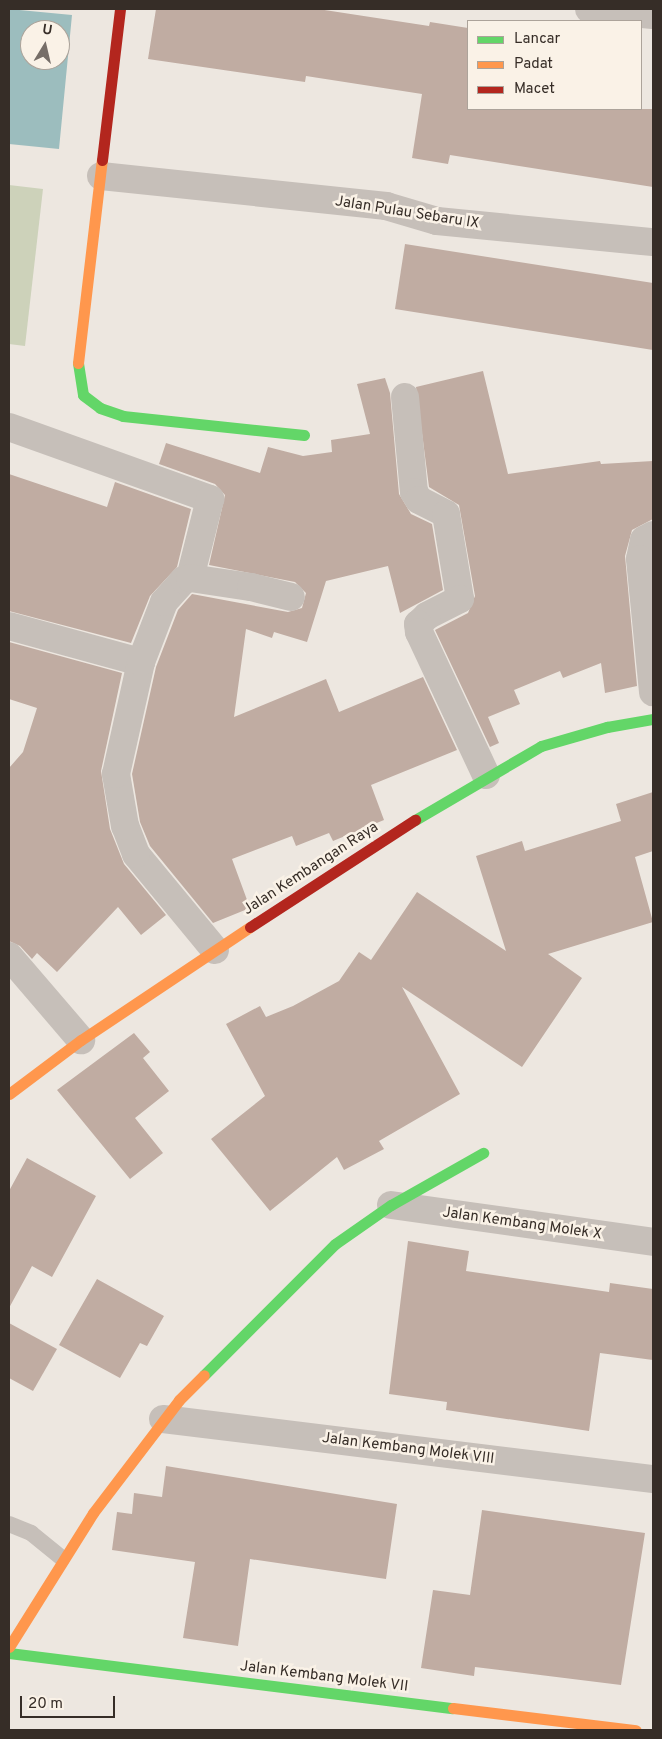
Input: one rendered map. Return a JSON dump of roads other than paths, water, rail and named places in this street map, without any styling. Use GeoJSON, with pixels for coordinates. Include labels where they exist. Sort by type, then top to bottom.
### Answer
{"type":"FeatureCollection","features":[{"type":"Feature","properties":{"kind":"street"},"geometry":{"type":"LineString","coordinates":[[120,9],[79,349],[78,375],[83,395],[100,408],[123,416],[304,435]]}},
{"type":"Feature","properties":{"kind":"street"},"geometry":{"type":"LineString","coordinates":[[589,9],[653,15]]}},
{"type":"Feature","properties":{"kind":"street","name":"Jalan Pulau Sebaru IX"},"geometry":{"type":"LineString","coordinates":[[101,176],[386,206],[437,221],[653,242]]}},
{"type":"Feature","properties":{"kind":"street"},"geometry":{"type":"LineString","coordinates":[[405,397],[414,492],[419,500],[446,514],[460,600],[427,616],[418,624],[419,632],[486,775]]}},
{"type":"Feature","properties":{"kind":"street"},"geometry":{"type":"LineString","coordinates":[[9,427],[210,499],[190,578],[164,602],[141,662],[116,774],[126,826],[136,854],[215,950]]}},
{"type":"Feature","properties":{"kind":"street"},"geometry":{"type":"LineString","coordinates":[[653,534],[644,540],[640,559],[653,692]]}},
{"type":"Feature","properties":{"kind":"street"},"geometry":{"type":"LineString","coordinates":[[190,578],[291,597]]}},
{"type":"Feature","properties":{"kind":"street"},"geometry":{"type":"LineString","coordinates":[[9,626],[141,662]]}},
{"type":"Feature","properties":{"kind":"street","name":"Jalan Kembangan Raya"},"geometry":{"type":"LineString","coordinates":[[9,1094],[81,1040],[215,950],[486,775],[541,746],[607,727],[653,719]]}},
{"type":"Feature","properties":{"kind":"street"},"geometry":{"type":"LineString","coordinates":[[9,956],[81,1040]]}},
{"type":"Feature","properties":{"kind":"street"},"geometry":{"type":"LineString","coordinates":[[9,1647],[62,1558],[163,1419],[335,1244],[391,1205],[483,1153]]}},
{"type":"Feature","properties":{"kind":"street","name":"Jalan Kembang Molek X"},"geometry":{"type":"LineString","coordinates":[[391,1205],[653,1242]]}},
{"type":"Feature","properties":{"kind":"street","name":"Jalan Kembang Molek VIII"},"geometry":{"type":"LineString","coordinates":[[163,1419],[653,1479]]}},
{"type":"Feature","properties":{"kind":"street","name":"Jalan Kembang Molek VII"},"geometry":{"type":"LineString","coordinates":[[9,1653],[636,1730]]}},
{"type":"Feature","properties":{"kind":"lane"},"geometry":{"type":"LineString","coordinates":[[9,1524],[31,1533],[62,1558]]}},
{"type":"Feature","properties":{"kind":"water"},"geometry":{"type":"Polygon","coordinates":[[[9,9],[72,15],[70,36],[70,20],[20,20],[20,70],[67,70],[59,149],[9,144],[9,9]]]}}]}
